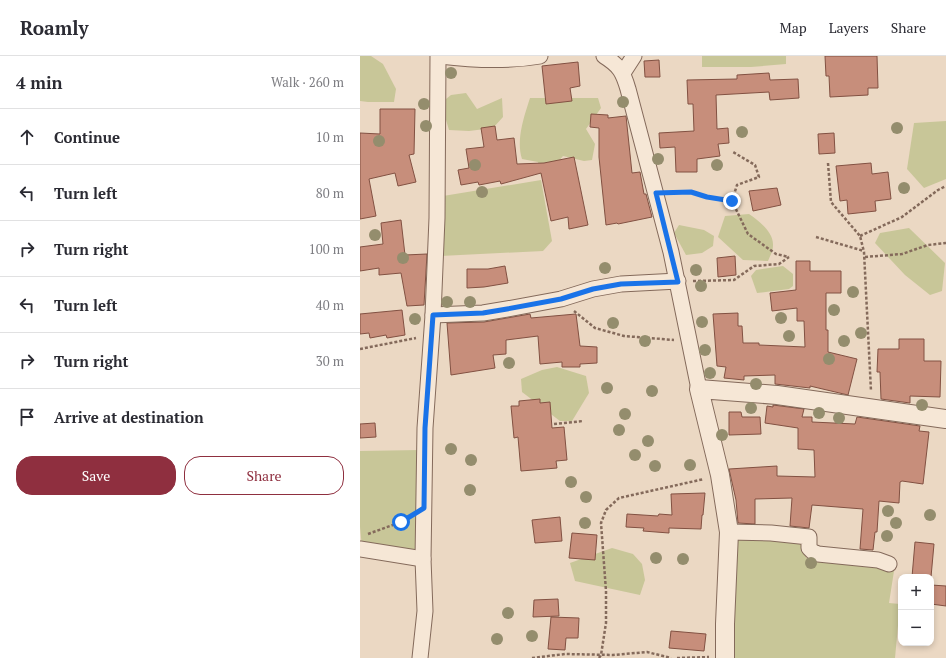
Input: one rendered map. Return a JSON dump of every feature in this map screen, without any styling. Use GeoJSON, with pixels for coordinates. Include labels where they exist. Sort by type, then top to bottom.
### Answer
{"type":"FeatureCollection","features":[{"type":"Feature","properties":{"kind":"street"},"geometry":{"type":"LineString","coordinates":[[420,658],[425,611],[423,559],[425,428],[432,335],[437,218],[439,56],[487,60],[519,59],[540,56]]}},
{"type":"Feature","properties":{"kind":"street"},"geometry":{"type":"LineString","coordinates":[[604,56],[615,63],[623,73],[656,193],[678,282],[699,389],[720,475],[729,532],[725,657]]}},
{"type":"Feature","properties":{"kind":"street"},"geometry":{"type":"LineString","coordinates":[[623,73],[634,56]]}},
{"type":"Feature","properties":{"kind":"street"},"geometry":{"type":"LineString","coordinates":[[433,315],[483,313],[561,299],[593,289],[621,284],[678,282]]}},
{"type":"Feature","properties":{"kind":"street"},"geometry":{"type":"LineString","coordinates":[[699,389],[777,395],[946,419]]}},
{"type":"Feature","properties":{"kind":"street"},"geometry":{"type":"LineString","coordinates":[[729,532],[771,533],[809,537],[809,548],[818,554],[878,560],[889,564]]}},
{"type":"Feature","properties":{"kind":"street"},"geometry":{"type":"LineString","coordinates":[[360,549],[423,559]]}},
{"type":"Feature","properties":{"kind":"path"},"geometry":{"type":"LineString","coordinates":[[678,282],[734,280],[754,266],[780,264],[789,257],[776,254],[748,234],[732,201],[737,185],[759,177],[755,166],[732,152]]}},
{"type":"Feature","properties":{"kind":"path"},"geometry":{"type":"LineString","coordinates":[[828,163],[831,202],[860,236],[865,257],[872,408]]}},
{"type":"Feature","properties":{"kind":"path"},"geometry":{"type":"LineString","coordinates":[[860,236],[902,217],[938,190],[946,186]]}},
{"type":"Feature","properties":{"kind":"path"},"geometry":{"type":"LineString","coordinates":[[656,193],[691,192],[707,197],[732,201]]}},
{"type":"Feature","properties":{"kind":"path"},"geometry":{"type":"LineString","coordinates":[[816,237],[864,252]]}},
{"type":"Feature","properties":{"kind":"path"},"geometry":{"type":"LineString","coordinates":[[865,257],[902,254],[928,245],[946,243]]}},
{"type":"Feature","properties":{"kind":"path"},"geometry":{"type":"LineString","coordinates":[[561,299],[572,310],[595,328],[624,336],[656,337],[690,342]]}},
{"type":"Feature","properties":{"kind":"path"},"geometry":{"type":"LineString","coordinates":[[360,349],[432,335]]}},
{"type":"Feature","properties":{"kind":"path"},"geometry":{"type":"LineString","coordinates":[[554,424],[584,422]]}},
{"type":"Feature","properties":{"kind":"path"},"geometry":{"type":"LineString","coordinates":[[599,658],[601,655],[606,623],[606,590],[601,523],[606,510],[619,498],[720,475]]}},
{"type":"Feature","properties":{"kind":"path"},"geometry":{"type":"LineString","coordinates":[[366,534],[401,522],[424,508]]}},
{"type":"Feature","properties":{"kind":"path"},"geometry":{"type":"LineString","coordinates":[[532,658],[565,654],[613,655],[647,652],[671,658]]}},
{"type":"Feature","properties":{"kind":"path"},"geometry":{"type":"LineString","coordinates":[[677,658],[725,657]]}},
{"type":"Feature","properties":{"kind":"shaded area"},"geometry":{"type":"Polygon","coordinates":[[[360,56],[371,56],[383,64],[396,89],[394,102],[360,101],[360,56]]]}},
{"type":"Feature","properties":{"kind":"shaded area"},"geometry":{"type":"Polygon","coordinates":[[[702,56],[786,56],[786,64],[751,67],[702,67],[702,56]]]}},
{"type":"Feature","properties":{"kind":"shaded area"},"geometry":{"type":"Polygon","coordinates":[[[466,93],[477,109],[502,98],[503,117],[493,128],[469,131],[449,130],[441,103],[451,95],[466,93]]]}},
{"type":"Feature","properties":{"kind":"shaded area"},"geometry":{"type":"Polygon","coordinates":[[[530,98],[598,98],[601,108],[586,129],[595,144],[592,160],[584,161],[563,156],[547,175],[541,176],[538,162],[522,159],[520,151],[520,136],[530,98]]]}},
{"type":"Feature","properties":{"kind":"shaded area"},"geometry":{"type":"Polygon","coordinates":[[[946,121],[946,179],[924,188],[907,169],[914,123],[946,121]]]}},
{"type":"Feature","properties":{"kind":"shaded area"},"geometry":{"type":"Polygon","coordinates":[[[541,180],[552,241],[543,251],[440,256],[443,196],[541,180]]]}},
{"type":"Feature","properties":{"kind":"shaded area"},"geometry":{"type":"Polygon","coordinates":[[[749,214],[765,227],[771,236],[773,248],[768,261],[743,260],[718,237],[725,216],[749,214]]]}},
{"type":"Feature","properties":{"kind":"shaded area"},"geometry":{"type":"Polygon","coordinates":[[[679,225],[704,230],[714,236],[713,246],[702,253],[686,255],[674,233],[679,225]]]}},
{"type":"Feature","properties":{"kind":"shaded area"},"geometry":{"type":"Polygon","coordinates":[[[909,228],[945,263],[942,291],[930,295],[905,275],[875,243],[880,233],[909,228]]]}},
{"type":"Feature","properties":{"kind":"shaded area"},"geometry":{"type":"Polygon","coordinates":[[[783,266],[793,274],[793,286],[789,289],[757,293],[751,276],[756,270],[783,266]]]}},
{"type":"Feature","properties":{"kind":"shaded area"},"geometry":{"type":"Polygon","coordinates":[[[557,367],[586,376],[589,393],[572,421],[560,421],[522,392],[521,379],[542,370],[557,367]]]}},
{"type":"Feature","properties":{"kind":"shaded area"},"geometry":{"type":"Polygon","coordinates":[[[420,450],[417,555],[362,548],[360,527],[360,451],[420,450]]]}},
{"type":"Feature","properties":{"kind":"shaded area"},"geometry":{"type":"Polygon","coordinates":[[[737,535],[806,539],[806,558],[878,564],[894,571],[889,603],[898,604],[898,626],[895,658],[734,658],[732,630],[737,535]]]}},
{"type":"Feature","properties":{"kind":"shaded area"},"geometry":{"type":"Polygon","coordinates":[[[612,548],[633,554],[642,564],[645,580],[640,595],[575,581],[570,563],[612,548]]]}},
{"type":"Feature","properties":{"kind":"building"},"geometry":{"type":"Polygon","coordinates":[[[825,56],[877,56],[878,88],[868,88],[868,95],[830,97],[829,76],[826,76],[825,56]]]}},
{"type":"Feature","properties":{"kind":"building"},"geometry":{"type":"Polygon","coordinates":[[[659,60],[660,77],[645,77],[644,61],[659,60]]]}},
{"type":"Feature","properties":{"kind":"building"},"geometry":{"type":"Polygon","coordinates":[[[578,62],[580,86],[570,88],[572,101],[546,104],[542,66],[578,62]]]}},
{"type":"Feature","properties":{"kind":"building"},"geometry":{"type":"Polygon","coordinates":[[[769,73],[770,80],[798,79],[799,98],[770,100],[769,92],[716,95],[717,129],[728,128],[729,143],[718,144],[720,156],[697,159],[697,172],[676,172],[675,147],[660,148],[659,133],[694,131],[693,104],[688,104],[687,80],[737,79],[737,75],[769,73]]]}},
{"type":"Feature","properties":{"kind":"building"},"geometry":{"type":"Polygon","coordinates":[[[380,109],[415,109],[414,154],[409,155],[416,182],[398,186],[395,173],[369,179],[376,216],[360,219],[360,133],[380,134],[380,109]]]}},
{"type":"Feature","properties":{"kind":"building"},"geometry":{"type":"Polygon","coordinates":[[[591,114],[608,115],[608,118],[626,116],[632,173],[640,172],[644,194],[646,194],[652,217],[606,225],[599,157],[599,128],[590,127],[591,114]]]}},
{"type":"Feature","properties":{"kind":"building"},"geometry":{"type":"Polygon","coordinates":[[[495,126],[497,140],[514,138],[517,164],[544,163],[574,157],[588,225],[569,229],[568,217],[551,221],[541,173],[501,184],[500,181],[479,185],[478,182],[461,185],[458,170],[469,168],[466,149],[484,147],[481,128],[495,126]]]}},
{"type":"Feature","properties":{"kind":"building"},"geometry":{"type":"Polygon","coordinates":[[[834,133],[835,153],[819,154],[818,134],[834,133]]]}},
{"type":"Feature","properties":{"kind":"building"},"geometry":{"type":"Polygon","coordinates":[[[871,163],[872,174],[888,172],[891,199],[875,201],[876,211],[848,214],[847,200],[840,201],[836,166],[871,163]]]}},
{"type":"Feature","properties":{"kind":"building"},"geometry":{"type":"Polygon","coordinates":[[[777,188],[781,205],[753,211],[749,191],[777,188]]]}},
{"type":"Feature","properties":{"kind":"building"},"geometry":{"type":"Polygon","coordinates":[[[401,220],[405,255],[427,254],[424,305],[407,306],[401,273],[379,275],[379,268],[360,271],[360,247],[383,244],[381,223],[401,220]]]}},
{"type":"Feature","properties":{"kind":"building"},"geometry":{"type":"Polygon","coordinates":[[[735,256],[736,275],[718,277],[717,258],[735,256]]]}},
{"type":"Feature","properties":{"kind":"building"},"geometry":{"type":"Polygon","coordinates":[[[796,261],[810,261],[810,271],[841,271],[841,293],[826,293],[826,330],[828,330],[828,352],[857,359],[848,395],[810,386],[810,388],[775,384],[775,375],[744,376],[744,380],[724,378],[726,367],[717,366],[713,314],[738,313],[738,326],[742,326],[743,343],[805,347],[804,321],[797,321],[797,308],[772,311],[770,293],[796,290],[796,261]]]}},
{"type":"Feature","properties":{"kind":"building"},"geometry":{"type":"Polygon","coordinates":[[[505,266],[508,283],[467,288],[467,269],[488,269],[505,266]]]}},
{"type":"Feature","properties":{"kind":"building"},"geometry":{"type":"Polygon","coordinates":[[[402,310],[405,335],[387,338],[386,335],[370,338],[369,333],[360,334],[360,314],[402,310]]]}},
{"type":"Feature","properties":{"kind":"building"},"geometry":{"type":"Polygon","coordinates":[[[530,314],[531,318],[576,314],[580,346],[597,347],[597,363],[580,364],[580,367],[562,367],[562,362],[540,364],[538,336],[506,340],[506,354],[493,355],[495,368],[451,375],[447,323],[484,322],[530,314]]]}},
{"type":"Feature","properties":{"kind":"building"},"geometry":{"type":"Polygon","coordinates":[[[899,339],[924,339],[924,361],[941,361],[940,397],[910,396],[910,403],[881,399],[880,372],[877,372],[878,349],[899,349],[899,339]]]}},
{"type":"Feature","properties":{"kind":"building"},"geometry":{"type":"Polygon","coordinates":[[[540,399],[540,403],[550,402],[552,428],[564,427],[567,460],[556,461],[557,468],[521,471],[518,437],[514,438],[511,406],[519,406],[519,401],[540,399]]]}},
{"type":"Feature","properties":{"kind":"building"},"geometry":{"type":"Polygon","coordinates":[[[773,405],[804,409],[802,417],[812,417],[812,422],[855,424],[857,417],[920,426],[919,431],[929,432],[923,484],[902,481],[900,482],[899,503],[879,501],[877,532],[875,532],[873,550],[860,549],[863,509],[812,505],[809,528],[790,526],[792,498],[755,499],[755,524],[738,523],[736,500],[729,469],[777,466],[777,476],[815,477],[814,450],[798,449],[798,428],[765,423],[767,406],[773,407],[773,405]]]}},
{"type":"Feature","properties":{"kind":"building"},"geometry":{"type":"Polygon","coordinates":[[[729,412],[741,412],[742,417],[760,417],[761,434],[729,435],[729,412]]]}},
{"type":"Feature","properties":{"kind":"building"},"geometry":{"type":"Polygon","coordinates":[[[375,423],[376,437],[360,438],[360,424],[375,423]]]}},
{"type":"Feature","properties":{"kind":"building"},"geometry":{"type":"Polygon","coordinates":[[[705,493],[701,529],[669,528],[669,533],[643,531],[644,528],[626,527],[627,514],[658,516],[659,514],[672,515],[671,494],[705,493]]]}},
{"type":"Feature","properties":{"kind":"building"},"geometry":{"type":"Polygon","coordinates":[[[560,517],[562,541],[535,543],[532,520],[560,517]]]}},
{"type":"Feature","properties":{"kind":"building"},"geometry":{"type":"Polygon","coordinates":[[[572,533],[597,535],[595,560],[569,558],[572,533]]]}},
{"type":"Feature","properties":{"kind":"building"},"geometry":{"type":"Polygon","coordinates":[[[915,542],[934,544],[931,574],[912,574],[915,542]]]}},
{"type":"Feature","properties":{"kind":"building"},"geometry":{"type":"Polygon","coordinates":[[[934,585],[946,586],[946,606],[934,604],[934,585]]]}},
{"type":"Feature","properties":{"kind":"building"},"geometry":{"type":"Polygon","coordinates":[[[558,599],[559,616],[533,617],[534,600],[558,599]]]}},
{"type":"Feature","properties":{"kind":"building"},"geometry":{"type":"Polygon","coordinates":[[[551,617],[579,618],[578,638],[566,638],[565,650],[548,649],[551,617]]]}},
{"type":"Feature","properties":{"kind":"building"},"geometry":{"type":"Polygon","coordinates":[[[671,631],[706,634],[704,651],[669,648],[671,631]]]}},
{"type":"Feature","properties":{"kind":"route"},"geometry":{"type":"LineString","coordinates":[[401,522],[424,508],[425,428],[433,315],[483,313],[561,299],[593,289],[621,284],[678,282],[656,193],[691,192],[707,197],[732,201]]}}]}
